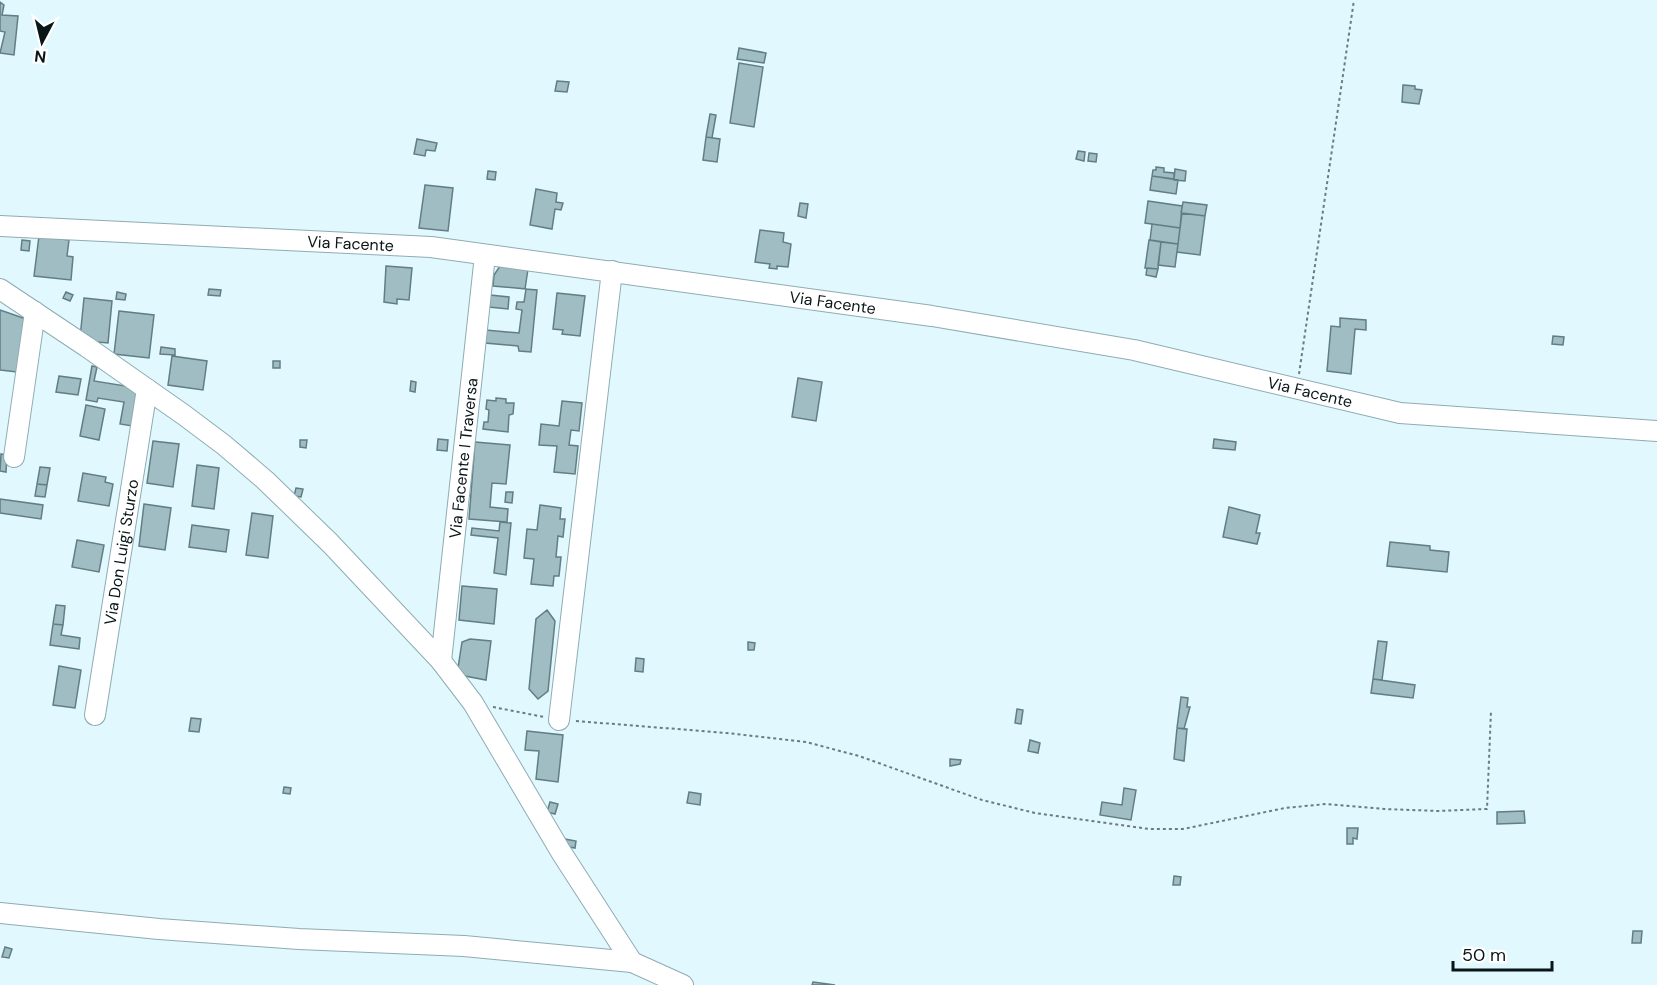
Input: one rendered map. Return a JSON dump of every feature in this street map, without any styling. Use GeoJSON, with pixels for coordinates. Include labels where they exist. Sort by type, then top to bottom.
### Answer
{"type":"FeatureCollection","features":[{"type":"Feature","properties":{"kind":"street","name":"Via Facente"},"geometry":{"type":"LineString","coordinates":[[0,226],[431,247],[932,316],[1134,350],[1400,413],[1657,432]]}},
{"type":"Feature","properties":{"kind":"street","name":"Via Facente I Traversa"},"geometry":{"type":"LineString","coordinates":[[441,661],[485,255]]}},
{"type":"Feature","properties":{"kind":"street"},"geometry":{"type":"LineString","coordinates":[[559,720],[612,271]]}},
{"type":"Feature","properties":{"kind":"street"},"geometry":{"type":"LineString","coordinates":[[0,290],[147,389],[224,445],[265,480],[330,543],[441,661],[473,703],[561,852],[632,962]]}},
{"type":"Feature","properties":{"kind":"street"},"geometry":{"type":"LineString","coordinates":[[14,457],[35,312]]}},
{"type":"Feature","properties":{"kind":"street","name":"Via Don Luigi Sturzo"},"geometry":{"type":"LineString","coordinates":[[95,715],[147,389]]}},
{"type":"Feature","properties":{"kind":"street"},"geometry":{"type":"LineString","coordinates":[[0,914],[299,939],[464,946],[632,962],[684,985]]}},
{"type":"Feature","properties":{"kind":"path"},"geometry":{"type":"LineString","coordinates":[[1296,388],[1354,0]]}},
{"type":"Feature","properties":{"kind":"path"},"geometry":{"type":"LineString","coordinates":[[473,703],[559,720],[727,733],[806,742],[859,756],[982,800],[1035,813],[1122,826],[1183,829],[1285,808],[1326,804],[1439,811],[1487,809],[1491,711]]}},
{"type":"Feature","properties":{"kind":"building"},"geometry":{"type":"Polygon","coordinates":[[[0,2],[4,5],[2,15],[18,16],[14,55],[0,53],[5,32],[0,31],[0,2]]]}},
{"type":"Feature","properties":{"kind":"building"},"geometry":{"type":"Polygon","coordinates":[[[739,48],[766,53],[764,63],[737,59],[739,48]]]}},
{"type":"Feature","properties":{"kind":"building"},"geometry":{"type":"Polygon","coordinates":[[[739,63],[763,67],[754,127],[730,123],[739,63]]]}},
{"type":"Feature","properties":{"kind":"building"},"geometry":{"type":"Polygon","coordinates":[[[557,81],[569,82],[567,92],[555,91],[557,81]]]}},
{"type":"Feature","properties":{"kind":"building"},"geometry":{"type":"Polygon","coordinates":[[[1403,85],[1415,86],[1415,89],[1422,90],[1419,104],[1402,102],[1403,85]]]}},
{"type":"Feature","properties":{"kind":"building"},"geometry":{"type":"Polygon","coordinates":[[[710,114],[716,115],[712,138],[706,137],[710,114]]]}},
{"type":"Feature","properties":{"kind":"building"},"geometry":{"type":"Polygon","coordinates":[[[706,137],[720,139],[717,162],[703,160],[706,137]]]}},
{"type":"Feature","properties":{"kind":"building"},"geometry":{"type":"Polygon","coordinates":[[[417,139],[437,143],[435,151],[426,150],[425,156],[414,154],[417,139]]]}},
{"type":"Feature","properties":{"kind":"building"},"geometry":{"type":"Polygon","coordinates":[[[1078,151],[1085,152],[1084,161],[1076,159],[1078,151]]]}},
{"type":"Feature","properties":{"kind":"building"},"geometry":{"type":"Polygon","coordinates":[[[1089,153],[1097,154],[1096,162],[1088,161],[1089,153]]]}},
{"type":"Feature","properties":{"kind":"building"},"geometry":{"type":"Polygon","coordinates":[[[1156,167],[1164,168],[1164,172],[1174,173],[1174,179],[1152,176],[1156,167]]]}},
{"type":"Feature","properties":{"kind":"building"},"geometry":{"type":"Polygon","coordinates":[[[1175,169],[1186,171],[1185,181],[1174,180],[1175,169]]]}},
{"type":"Feature","properties":{"kind":"building"},"geometry":{"type":"Polygon","coordinates":[[[488,171],[496,172],[495,180],[487,179],[488,171]]]}},
{"type":"Feature","properties":{"kind":"building"},"geometry":{"type":"Polygon","coordinates":[[[1152,176],[1178,180],[1176,194],[1150,190],[1152,176]]]}},
{"type":"Feature","properties":{"kind":"building"},"geometry":{"type":"Polygon","coordinates":[[[425,185],[453,188],[448,231],[419,228],[425,185]]]}},
{"type":"Feature","properties":{"kind":"building"},"geometry":{"type":"Polygon","coordinates":[[[536,189],[557,193],[556,202],[563,203],[561,210],[555,209],[552,229],[530,225],[536,189]]]}},
{"type":"Feature","properties":{"kind":"building"},"geometry":{"type":"Polygon","coordinates":[[[1148,201],[1182,206],[1180,228],[1145,223],[1148,201]]]}},
{"type":"Feature","properties":{"kind":"building"},"geometry":{"type":"Polygon","coordinates":[[[1183,202],[1207,205],[1205,216],[1181,213],[1183,202]]]}},
{"type":"Feature","properties":{"kind":"building"},"geometry":{"type":"Polygon","coordinates":[[[800,203],[808,204],[806,218],[798,216],[800,203]]]}},
{"type":"Feature","properties":{"kind":"building"},"geometry":{"type":"Polygon","coordinates":[[[1182,213],[1205,216],[1200,255],[1177,252],[1182,213]]]}},
{"type":"Feature","properties":{"kind":"building"},"geometry":{"type":"Polygon","coordinates":[[[1152,224],[1180,228],[1178,244],[1150,240],[1152,224]]]}},
{"type":"Feature","properties":{"kind":"building"},"geometry":{"type":"Polygon","coordinates":[[[760,230],[784,233],[783,242],[791,244],[788,267],[769,268],[770,264],[755,262],[760,230]]]}},
{"type":"Feature","properties":{"kind":"building"},"geometry":{"type":"Polygon","coordinates":[[[39,236],[69,240],[67,256],[73,257],[71,280],[34,276],[39,236]]]}},
{"type":"Feature","properties":{"kind":"building"},"geometry":{"type":"Polygon","coordinates":[[[22,240],[30,241],[29,251],[21,250],[22,240]]]}},
{"type":"Feature","properties":{"kind":"building"},"geometry":{"type":"Polygon","coordinates":[[[1149,240],[1161,242],[1158,269],[1145,268],[1149,240]]]}},
{"type":"Feature","properties":{"kind":"building"},"geometry":{"type":"Polygon","coordinates":[[[1161,242],[1178,244],[1175,267],[1158,265],[1161,242]]]}},
{"type":"Feature","properties":{"kind":"building"},"geometry":{"type":"Polygon","coordinates":[[[386,266],[412,268],[409,300],[397,299],[397,304],[384,302],[386,266]]]}},
{"type":"Feature","properties":{"kind":"building"},"geometry":{"type":"Polygon","coordinates":[[[500,266],[528,269],[525,289],[493,286],[494,275],[500,266]]]}},
{"type":"Feature","properties":{"kind":"building"},"geometry":{"type":"Polygon","coordinates":[[[1147,268],[1158,269],[1156,277],[1146,275],[1147,268]]]}},
{"type":"Feature","properties":{"kind":"building"},"geometry":{"type":"Polygon","coordinates":[[[209,289],[221,290],[220,296],[208,295],[209,289]]]}},
{"type":"Feature","properties":{"kind":"building"},"geometry":{"type":"Polygon","coordinates":[[[526,289],[537,290],[531,352],[519,351],[518,346],[485,343],[486,330],[519,333],[522,310],[516,309],[517,302],[524,302],[526,289]]]}},
{"type":"Feature","properties":{"kind":"building"},"geometry":{"type":"Polygon","coordinates":[[[66,292],[73,295],[70,301],[63,298],[66,292]]]}},
{"type":"Feature","properties":{"kind":"building"},"geometry":{"type":"Polygon","coordinates":[[[117,292],[126,294],[125,300],[116,299],[117,292]]]}},
{"type":"Feature","properties":{"kind":"building"},"geometry":{"type":"Polygon","coordinates":[[[557,293],[585,296],[580,336],[562,334],[563,330],[553,329],[557,293]]]}},
{"type":"Feature","properties":{"kind":"building"},"geometry":{"type":"Polygon","coordinates":[[[490,295],[509,297],[508,309],[489,307],[490,295]]]}},
{"type":"Feature","properties":{"kind":"building"},"geometry":{"type":"Polygon","coordinates":[[[84,298],[112,301],[108,343],[98,342],[97,349],[80,338],[84,298]]]}},
{"type":"Feature","properties":{"kind":"building"},"geometry":{"type":"Polygon","coordinates":[[[0,310],[26,319],[17,372],[0,370],[0,310]]]}},
{"type":"Feature","properties":{"kind":"building"},"geometry":{"type":"Polygon","coordinates":[[[119,311],[154,315],[149,358],[114,354],[119,311]]]}},
{"type":"Feature","properties":{"kind":"building"},"geometry":{"type":"Polygon","coordinates":[[[1340,318],[1366,320],[1366,330],[1355,329],[1351,374],[1327,371],[1331,326],[1340,327],[1340,318]]]}},
{"type":"Feature","properties":{"kind":"building"},"geometry":{"type":"Polygon","coordinates":[[[1553,336],[1564,337],[1563,345],[1552,344],[1553,336]]]}},
{"type":"Feature","properties":{"kind":"building"},"geometry":{"type":"Polygon","coordinates":[[[161,347],[175,349],[175,355],[160,354],[161,347]]]}},
{"type":"Feature","properties":{"kind":"building"},"geometry":{"type":"Polygon","coordinates":[[[172,356],[207,361],[203,390],[168,385],[172,356]]]}},
{"type":"Feature","properties":{"kind":"building"},"geometry":{"type":"Polygon","coordinates":[[[273,361],[280,361],[280,368],[273,368],[273,361]]]}},
{"type":"Feature","properties":{"kind":"building"},"geometry":{"type":"Polygon","coordinates":[[[92,366],[97,367],[94,381],[138,388],[132,426],[120,424],[124,402],[98,398],[97,402],[86,400],[92,366]]]}},
{"type":"Feature","properties":{"kind":"building"},"geometry":{"type":"Polygon","coordinates":[[[59,376],[81,379],[78,395],[56,392],[59,376]]]}},
{"type":"Feature","properties":{"kind":"building"},"geometry":{"type":"Polygon","coordinates":[[[798,378],[822,382],[816,421],[792,417],[798,378]]]}},
{"type":"Feature","properties":{"kind":"building"},"geometry":{"type":"Polygon","coordinates":[[[411,381],[416,382],[415,392],[410,391],[411,381]]]}},
{"type":"Feature","properties":{"kind":"building"},"geometry":{"type":"Polygon","coordinates":[[[496,398],[506,399],[506,403],[514,403],[513,414],[509,415],[508,432],[483,429],[484,422],[488,422],[487,400],[496,401],[496,398]]]}},
{"type":"Feature","properties":{"kind":"building"},"geometry":{"type":"Polygon","coordinates":[[[562,401],[582,403],[579,431],[571,430],[569,445],[578,446],[575,474],[554,472],[557,446],[539,445],[541,424],[559,426],[562,401]]]}},
{"type":"Feature","properties":{"kind":"building"},"geometry":{"type":"Polygon","coordinates":[[[86,405],[105,409],[99,440],[80,436],[86,405]]]}},
{"type":"Feature","properties":{"kind":"building"},"geometry":{"type":"Polygon","coordinates":[[[438,439],[448,440],[447,451],[437,450],[438,439]]]}},
{"type":"Feature","properties":{"kind":"building"},"geometry":{"type":"Polygon","coordinates":[[[1214,439],[1236,442],[1235,450],[1213,448],[1214,439]]]}},
{"type":"Feature","properties":{"kind":"building"},"geometry":{"type":"Polygon","coordinates":[[[300,440],[307,440],[306,448],[300,447],[300,440]]]}},
{"type":"Feature","properties":{"kind":"building"},"geometry":{"type":"Polygon","coordinates":[[[153,441],[179,444],[173,487],[147,483],[153,441]]]}},
{"type":"Feature","properties":{"kind":"building"},"geometry":{"type":"Polygon","coordinates":[[[475,442],[510,445],[506,484],[492,483],[490,507],[508,509],[507,522],[469,519],[475,442]]]}},
{"type":"Feature","properties":{"kind":"building"},"geometry":{"type":"Polygon","coordinates":[[[1,454],[7,455],[6,472],[0,471],[1,454]]]}},
{"type":"Feature","properties":{"kind":"building"},"geometry":{"type":"Polygon","coordinates":[[[197,465],[219,468],[214,509],[192,506],[197,465]]]}},
{"type":"Feature","properties":{"kind":"building"},"geometry":{"type":"Polygon","coordinates":[[[40,467],[50,468],[47,485],[37,484],[40,467]]]}},
{"type":"Feature","properties":{"kind":"building"},"geometry":{"type":"Polygon","coordinates":[[[83,473],[106,477],[105,482],[113,484],[109,506],[78,501],[83,473]]]}},
{"type":"Feature","properties":{"kind":"building"},"geometry":{"type":"Polygon","coordinates":[[[37,484],[47,485],[45,497],[35,496],[37,484]]]}},
{"type":"Feature","properties":{"kind":"building"},"geometry":{"type":"Polygon","coordinates":[[[296,488],[303,489],[301,497],[294,496],[296,488]]]}},
{"type":"Feature","properties":{"kind":"building"},"geometry":{"type":"Polygon","coordinates":[[[506,492],[513,492],[512,503],[505,502],[506,492]]]}},
{"type":"Feature","properties":{"kind":"building"},"geometry":{"type":"Polygon","coordinates":[[[0,499],[43,505],[41,519],[0,513],[0,499]]]}},
{"type":"Feature","properties":{"kind":"building"},"geometry":{"type":"Polygon","coordinates":[[[144,504],[171,508],[165,550],[139,546],[144,504]]]}},
{"type":"Feature","properties":{"kind":"building"},"geometry":{"type":"Polygon","coordinates":[[[540,505],[561,508],[560,519],[565,519],[563,537],[558,536],[556,557],[561,557],[559,576],[554,576],[553,586],[531,584],[534,559],[524,558],[527,529],[537,530],[540,505]]]}},
{"type":"Feature","properties":{"kind":"building"},"geometry":{"type":"Polygon","coordinates":[[[1229,507],[1260,515],[1256,533],[1260,533],[1257,544],[1223,537],[1229,507]]]}},
{"type":"Feature","properties":{"kind":"building"},"geometry":{"type":"Polygon","coordinates":[[[252,513],[273,516],[268,558],[246,555],[252,513]]]}},
{"type":"Feature","properties":{"kind":"building"},"geometry":{"type":"Polygon","coordinates":[[[500,522],[511,523],[506,575],[494,573],[498,538],[471,535],[472,528],[499,531],[500,522]]]}},
{"type":"Feature","properties":{"kind":"building"},"geometry":{"type":"Polygon","coordinates":[[[192,525],[229,530],[226,552],[189,547],[192,525]]]}},
{"type":"Feature","properties":{"kind":"building"},"geometry":{"type":"Polygon","coordinates":[[[77,540],[104,545],[99,572],[72,567],[77,540]]]}},
{"type":"Feature","properties":{"kind":"building"},"geometry":{"type":"Polygon","coordinates":[[[1390,542],[1430,546],[1430,550],[1449,552],[1447,572],[1387,566],[1390,542]]]}},
{"type":"Feature","properties":{"kind":"building"},"geometry":{"type":"Polygon","coordinates":[[[462,586],[497,589],[494,624],[459,620],[462,586]]]}},
{"type":"Feature","properties":{"kind":"building"},"geometry":{"type":"Polygon","coordinates":[[[56,605],[65,606],[63,625],[53,624],[56,605]]]}},
{"type":"Feature","properties":{"kind":"building"},"geometry":{"type":"Polygon","coordinates":[[[547,610],[555,621],[548,691],[538,699],[529,689],[536,619],[547,610]]]}},
{"type":"Feature","properties":{"kind":"building"},"geometry":{"type":"Polygon","coordinates":[[[53,624],[63,625],[61,635],[80,638],[79,649],[50,645],[53,624]]]}},
{"type":"Feature","properties":{"kind":"building"},"geometry":{"type":"Polygon","coordinates":[[[470,639],[491,641],[486,680],[465,676],[458,668],[462,642],[470,639]]]}},
{"type":"Feature","properties":{"kind":"building"},"geometry":{"type":"Polygon","coordinates":[[[1378,641],[1387,642],[1382,680],[1373,679],[1378,641]]]}},
{"type":"Feature","properties":{"kind":"building"},"geometry":{"type":"Polygon","coordinates":[[[748,642],[755,643],[754,650],[748,650],[748,642]]]}},
{"type":"Feature","properties":{"kind":"building"},"geometry":{"type":"Polygon","coordinates":[[[636,658],[644,659],[643,672],[635,671],[636,658]]]}},
{"type":"Feature","properties":{"kind":"building"},"geometry":{"type":"Polygon","coordinates":[[[59,666],[81,670],[75,708],[53,705],[59,666]]]}},
{"type":"Feature","properties":{"kind":"building"},"geometry":{"type":"Polygon","coordinates":[[[1373,679],[1415,685],[1413,698],[1371,693],[1373,679]]]}},
{"type":"Feature","properties":{"kind":"building"},"geometry":{"type":"Polygon","coordinates":[[[1181,697],[1188,698],[1187,707],[1190,707],[1184,729],[1177,728],[1181,697]]]}},
{"type":"Feature","properties":{"kind":"building"},"geometry":{"type":"Polygon","coordinates":[[[1017,709],[1023,710],[1021,724],[1015,723],[1017,709]]]}},
{"type":"Feature","properties":{"kind":"building"},"geometry":{"type":"Polygon","coordinates":[[[191,718],[201,719],[199,732],[189,731],[191,718]]]}},
{"type":"Feature","properties":{"kind":"building"},"geometry":{"type":"Polygon","coordinates":[[[1177,728],[1187,729],[1184,761],[1174,759],[1177,728]]]}},
{"type":"Feature","properties":{"kind":"building"},"geometry":{"type":"Polygon","coordinates":[[[527,731],[563,735],[558,782],[536,779],[539,751],[525,750],[527,731]]]}},
{"type":"Feature","properties":{"kind":"building"},"geometry":{"type":"Polygon","coordinates":[[[1030,740],[1040,743],[1038,753],[1028,751],[1030,740]]]}},
{"type":"Feature","properties":{"kind":"building"},"geometry":{"type":"Polygon","coordinates":[[[950,759],[961,760],[960,764],[950,766],[950,759]]]}},
{"type":"Feature","properties":{"kind":"building"},"geometry":{"type":"Polygon","coordinates":[[[284,787],[291,788],[290,794],[283,793],[284,787]]]}},
{"type":"Feature","properties":{"kind":"building"},"geometry":{"type":"Polygon","coordinates":[[[1124,788],[1136,790],[1131,820],[1100,815],[1102,802],[1122,805],[1124,788]]]}},
{"type":"Feature","properties":{"kind":"building"},"geometry":{"type":"Polygon","coordinates":[[[689,792],[701,794],[700,805],[687,803],[689,792]]]}},
{"type":"Feature","properties":{"kind":"building"},"geometry":{"type":"Polygon","coordinates":[[[550,802],[558,804],[555,814],[547,812],[550,802]]]}},
{"type":"Feature","properties":{"kind":"building"},"geometry":{"type":"Polygon","coordinates":[[[1524,811],[1525,823],[1497,824],[1497,812],[1524,811]]]}},
{"type":"Feature","properties":{"kind":"building"},"geometry":{"type":"Polygon","coordinates":[[[1347,828],[1358,828],[1357,839],[1353,838],[1353,844],[1347,844],[1347,828]]]}},
{"type":"Feature","properties":{"kind":"building"},"geometry":{"type":"Polygon","coordinates":[[[565,839],[576,841],[575,848],[564,846],[565,839]]]}},
{"type":"Feature","properties":{"kind":"building"},"geometry":{"type":"Polygon","coordinates":[[[1174,876],[1181,877],[1180,885],[1173,885],[1174,876]]]}},
{"type":"Feature","properties":{"kind":"building"},"geometry":{"type":"Polygon","coordinates":[[[1633,931],[1642,931],[1641,943],[1632,943],[1633,931]]]}},
{"type":"Feature","properties":{"kind":"building"},"geometry":{"type":"Polygon","coordinates":[[[5,947],[12,949],[9,958],[2,957],[5,947]]]}},
{"type":"Feature","properties":{"kind":"building"},"geometry":{"type":"Polygon","coordinates":[[[813,982],[835,985],[812,985],[813,982]]]}}]}
